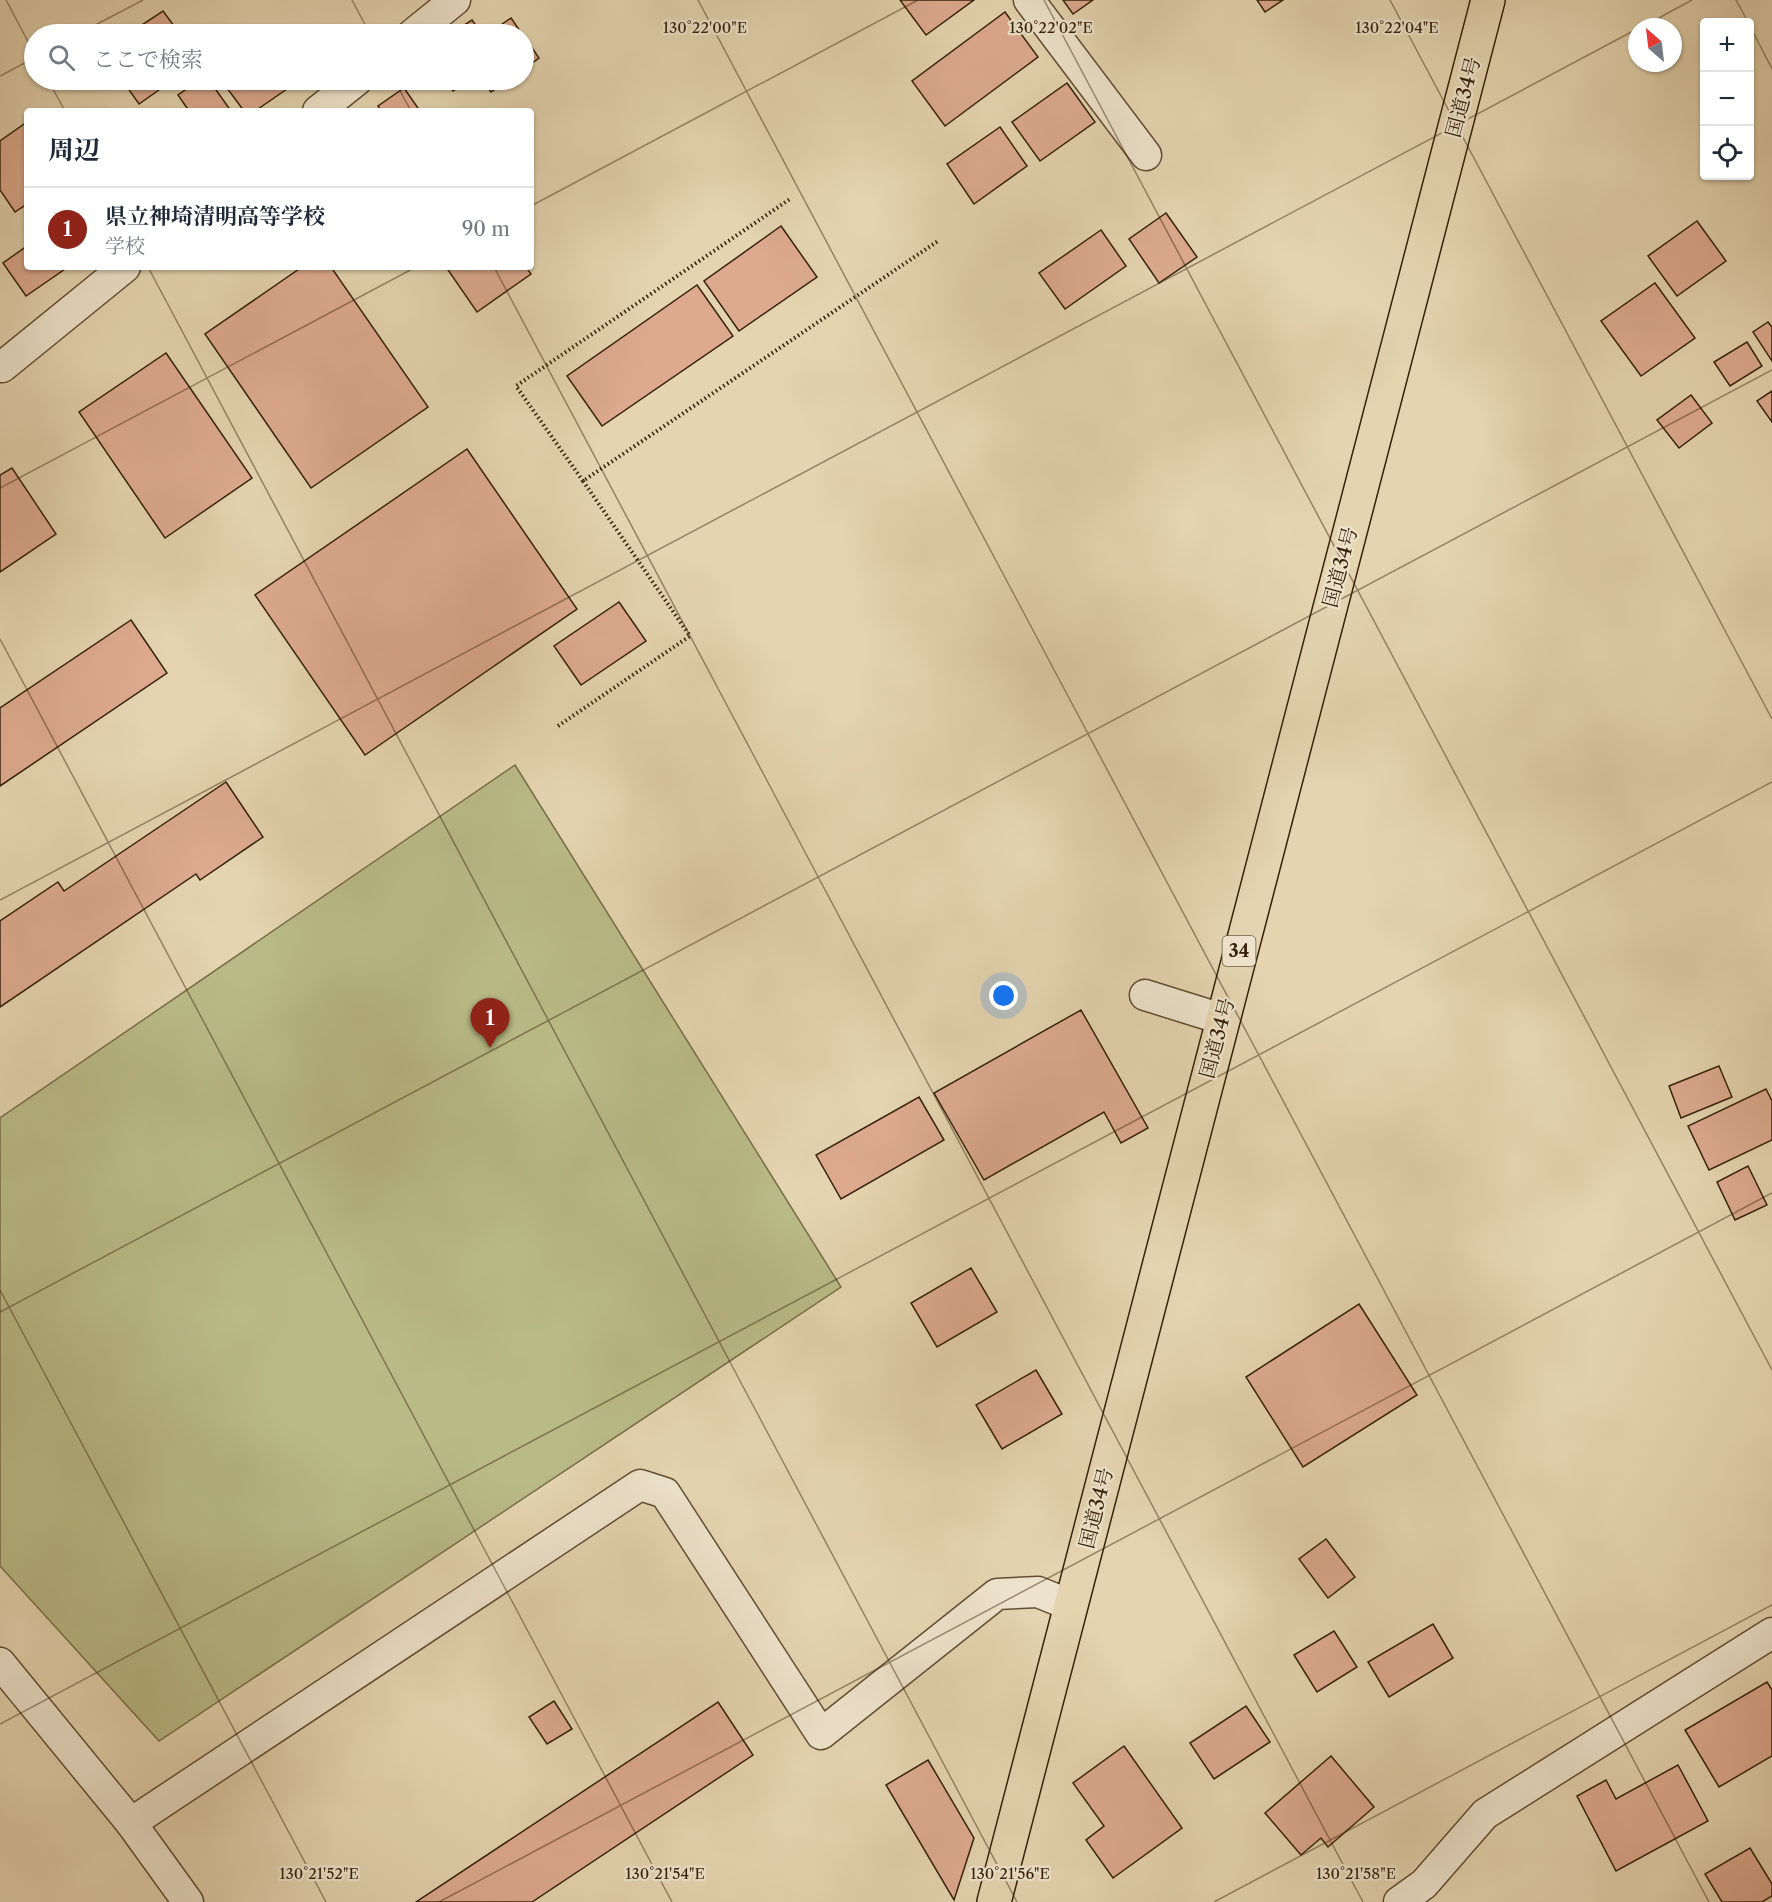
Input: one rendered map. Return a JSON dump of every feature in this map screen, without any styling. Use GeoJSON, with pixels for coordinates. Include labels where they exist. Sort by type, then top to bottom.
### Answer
{"type":"FeatureCollection","features":[{"type":"Feature","properties":{"kind":"highway","name":"国道34号"},"geometry":{"type":"LineString","coordinates":[[994,1902],[1488,0]]}},
{"type":"Feature","properties":{"kind":"street"},"geometry":{"type":"LineString","coordinates":[[425,24],[455,0]]}},
{"type":"Feature","properties":{"kind":"street"},"geometry":{"type":"LineString","coordinates":[[1029,0],[1146,155]]}},
{"type":"Feature","properties":{"kind":"street"},"geometry":{"type":"LineString","coordinates":[[322,108],[344,90]]}},
{"type":"Feature","properties":{"kind":"street"},"geometry":{"type":"LineString","coordinates":[[0,365],[2,367],[121,270]]}},
{"type":"Feature","properties":{"kind":"street"},"geometry":{"type":"LineString","coordinates":[[1145,995],[1222,1019]]}},
{"type":"Feature","properties":{"kind":"street"},"geometry":{"type":"LineString","coordinates":[[132,1823],[640,1485],[665,1493],[821,1734],[997,1594],[1038,1592],[1071,1605]]}},
{"type":"Feature","properties":{"kind":"street"},"geometry":{"type":"LineString","coordinates":[[1399,1902],[1424,1884],[1485,1814],[1772,1633]]}},
{"type":"Feature","properties":{"kind":"street"},"geometry":{"type":"LineString","coordinates":[[0,1663],[132,1823],[188,1902]]}},
{"type":"Feature","properties":{"kind":"path"},"geometry":{"type":"LineString","coordinates":[[558,726],[690,636],[516,386],[790,199]]}},
{"type":"Feature","properties":{"kind":"path"},"geometry":{"type":"LineString","coordinates":[[583,481],[938,241]]}},
{"type":"Feature","properties":{"kind":"green space"},"geometry":{"type":"Polygon","coordinates":[[[515,765],[841,1287],[159,1741],[0,1566],[0,1118],[515,765]]]}},
{"type":"Feature","properties":{"kind":"building"},"geometry":{"type":"Polygon","coordinates":[[[900,0],[974,0],[926,35],[900,0]]]}},
{"type":"Feature","properties":{"kind":"building"},"geometry":{"type":"Polygon","coordinates":[[[1063,0],[1093,0],[1073,14],[1063,0]]]}},
{"type":"Feature","properties":{"kind":"building"},"geometry":{"type":"Polygon","coordinates":[[[1257,0],[1283,0],[1265,12],[1257,0]]]}},
{"type":"Feature","properties":{"kind":"building"},"geometry":{"type":"Polygon","coordinates":[[[163,11],[173,24],[143,24],[163,11]]]}},
{"type":"Feature","properties":{"kind":"building"},"geometry":{"type":"Polygon","coordinates":[[[1005,12],[1038,57],[945,126],[912,81],[1005,12]]]}},
{"type":"Feature","properties":{"kind":"building"},"geometry":{"type":"Polygon","coordinates":[[[511,18],[515,24],[502,24],[511,18]]]}},
{"type":"Feature","properties":{"kind":"building"},"geometry":{"type":"Polygon","coordinates":[[[534,51],[539,58],[534,62],[534,51]]]}},
{"type":"Feature","properties":{"kind":"building"},"geometry":{"type":"Polygon","coordinates":[[[1067,83],[1095,122],[1040,161],[1012,122],[1067,83]]]}},
{"type":"Feature","properties":{"kind":"building"},"geometry":{"type":"Polygon","coordinates":[[[129,90],[159,90],[139,104],[129,90]]]}},
{"type":"Feature","properties":{"kind":"building"},"geometry":{"type":"Polygon","coordinates":[[[185,90],[216,90],[229,108],[187,108],[178,95],[185,90]]]}},
{"type":"Feature","properties":{"kind":"building"},"geometry":{"type":"Polygon","coordinates":[[[228,90],[285,90],[259,108],[242,108],[228,90]]]}},
{"type":"Feature","properties":{"kind":"building"},"geometry":{"type":"Polygon","coordinates":[[[401,90],[405,90],[418,108],[379,108],[378,106],[401,90]]]}},
{"type":"Feature","properties":{"kind":"building"},"geometry":{"type":"Polygon","coordinates":[[[24,124],[24,206],[15,212],[0,190],[0,141],[24,124]]]}},
{"type":"Feature","properties":{"kind":"building"},"geometry":{"type":"Polygon","coordinates":[[[1000,127],[1027,166],[974,204],[947,164],[1000,127]]]}},
{"type":"Feature","properties":{"kind":"building"},"geometry":{"type":"Polygon","coordinates":[[[1166,213],[1197,257],[1159,283],[1129,239],[1166,213]]]}},
{"type":"Feature","properties":{"kind":"building"},"geometry":{"type":"Polygon","coordinates":[[[1697,221],[1726,261],[1677,296],[1648,256],[1697,221]]]}},
{"type":"Feature","properties":{"kind":"building"},"geometry":{"type":"Polygon","coordinates":[[[781,226],[817,277],[739,331],[704,281],[781,226]]]}},
{"type":"Feature","properties":{"kind":"building"},"geometry":{"type":"Polygon","coordinates":[[[1101,230],[1126,266],[1065,309],[1039,273],[1101,230]]]}},
{"type":"Feature","properties":{"kind":"building"},"geometry":{"type":"Polygon","coordinates":[[[24,248],[24,270],[64,270],[26,296],[3,263],[24,248]]]}},
{"type":"Feature","properties":{"kind":"building"},"geometry":{"type":"Polygon","coordinates":[[[298,270],[333,270],[428,407],[311,488],[205,334],[298,270]]]}},
{"type":"Feature","properties":{"kind":"building"},"geometry":{"type":"Polygon","coordinates":[[[448,270],[528,270],[531,274],[477,312],[448,270]]]}},
{"type":"Feature","properties":{"kind":"building"},"geometry":{"type":"Polygon","coordinates":[[[1655,283],[1695,338],[1641,376],[1601,321],[1655,283]]]}},
{"type":"Feature","properties":{"kind":"building"},"geometry":{"type":"Polygon","coordinates":[[[697,285],[733,336],[602,426],[567,376],[697,285]]]}},
{"type":"Feature","properties":{"kind":"building"},"geometry":{"type":"Polygon","coordinates":[[[1768,322],[1772,327],[1772,361],[1753,332],[1768,322]]]}},
{"type":"Feature","properties":{"kind":"building"},"geometry":{"type":"Polygon","coordinates":[[[1747,342],[1762,366],[1730,386],[1714,362],[1747,342]]]}},
{"type":"Feature","properties":{"kind":"building"},"geometry":{"type":"Polygon","coordinates":[[[166,353],[252,478],[165,538],[79,412],[166,353]]]}},
{"type":"Feature","properties":{"kind":"building"},"geometry":{"type":"Polygon","coordinates":[[[1772,391],[1772,422],[1757,401],[1772,391]]]}},
{"type":"Feature","properties":{"kind":"building"},"geometry":{"type":"Polygon","coordinates":[[[1691,395],[1712,423],[1679,448],[1657,420],[1691,395]]]}},
{"type":"Feature","properties":{"kind":"building"},"geometry":{"type":"Polygon","coordinates":[[[467,449],[577,609],[365,755],[255,595],[467,449]]]}},
{"type":"Feature","properties":{"kind":"building"},"geometry":{"type":"Polygon","coordinates":[[[12,468],[56,534],[0,572],[0,475],[12,468]]]}},
{"type":"Feature","properties":{"kind":"building"},"geometry":{"type":"Polygon","coordinates":[[[619,602],[646,641],[581,685],[554,646],[619,602]]]}},
{"type":"Feature","properties":{"kind":"building"},"geometry":{"type":"Polygon","coordinates":[[[131,620],[167,673],[0,786],[0,708],[131,620]]]}},
{"type":"Feature","properties":{"kind":"building"},"geometry":{"type":"Polygon","coordinates":[[[226,782],[263,837],[200,880],[196,874],[0,1007],[0,921],[58,882],[64,891],[226,782]]]}},
{"type":"Feature","properties":{"kind":"building"},"geometry":{"type":"Polygon","coordinates":[[[1081,1010],[1148,1128],[1121,1143],[1104,1112],[984,1180],[934,1093],[1081,1010]]]}},
{"type":"Feature","properties":{"kind":"building"},"geometry":{"type":"Polygon","coordinates":[[[1719,1066],[1732,1097],[1681,1118],[1669,1086],[1719,1066]]]}},
{"type":"Feature","properties":{"kind":"building"},"geometry":{"type":"Polygon","coordinates":[[[1766,1089],[1772,1101],[1772,1140],[1709,1170],[1688,1126],[1766,1089]]]}},
{"type":"Feature","properties":{"kind":"building"},"geometry":{"type":"Polygon","coordinates":[[[919,1097],[944,1140],[841,1199],[816,1155],[919,1097]]]}},
{"type":"Feature","properties":{"kind":"building"},"geometry":{"type":"Polygon","coordinates":[[[1748,1166],[1767,1205],[1735,1220],[1717,1182],[1748,1166]]]}},
{"type":"Feature","properties":{"kind":"building"},"geometry":{"type":"Polygon","coordinates":[[[971,1268],[997,1312],[937,1347],[911,1303],[971,1268]]]}},
{"type":"Feature","properties":{"kind":"building"},"geometry":{"type":"Polygon","coordinates":[[[1359,1304],[1417,1395],[1303,1467],[1246,1377],[1359,1304]]]}},
{"type":"Feature","properties":{"kind":"building"},"geometry":{"type":"Polygon","coordinates":[[[1036,1370],[1062,1414],[1002,1449],[976,1405],[1036,1370]]]}},
{"type":"Feature","properties":{"kind":"building"},"geometry":{"type":"Polygon","coordinates":[[[1326,1539],[1355,1577],[1328,1598],[1299,1559],[1326,1539]]]}},
{"type":"Feature","properties":{"kind":"building"},"geometry":{"type":"Polygon","coordinates":[[[1433,1624],[1453,1658],[1389,1697],[1368,1662],[1433,1624]]]}},
{"type":"Feature","properties":{"kind":"building"},"geometry":{"type":"Polygon","coordinates":[[[1334,1631],[1357,1667],[1317,1692],[1294,1655],[1334,1631]]]}},
{"type":"Feature","properties":{"kind":"building"},"geometry":{"type":"Polygon","coordinates":[[[1767,1682],[1772,1690],[1772,1756],[1719,1787],[1685,1730],[1767,1682]]]}},
{"type":"Feature","properties":{"kind":"building"},"geometry":{"type":"Polygon","coordinates":[[[554,1701],[572,1729],[547,1744],[529,1717],[554,1701]]]}},
{"type":"Feature","properties":{"kind":"building"},"geometry":{"type":"Polygon","coordinates":[[[718,1702],[753,1755],[532,1902],[416,1902],[718,1702]]]}},
{"type":"Feature","properties":{"kind":"building"},"geometry":{"type":"Polygon","coordinates":[[[1246,1706],[1270,1742],[1214,1779],[1190,1743],[1246,1706]]]}},
{"type":"Feature","properties":{"kind":"building"},"geometry":{"type":"Polygon","coordinates":[[[1124,1746],[1182,1828],[1113,1878],[1086,1840],[1104,1826],[1073,1783],[1124,1746]]]}},
{"type":"Feature","properties":{"kind":"building"},"geometry":{"type":"Polygon","coordinates":[[[1331,1756],[1374,1807],[1328,1847],[1321,1838],[1301,1855],[1265,1813],[1331,1756]]]}},
{"type":"Feature","properties":{"kind":"building"},"geometry":{"type":"Polygon","coordinates":[[[928,1760],[974,1838],[954,1900],[886,1785],[928,1760]]]}},
{"type":"Feature","properties":{"kind":"building"},"geometry":{"type":"Polygon","coordinates":[[[1678,1765],[1708,1821],[1616,1871],[1577,1796],[1606,1780],[1616,1799],[1678,1765]]]}},
{"type":"Feature","properties":{"kind":"building"},"geometry":{"type":"Polygon","coordinates":[[[1750,1848],[1772,1884],[1772,1896],[1762,1902],[1722,1902],[1705,1874],[1750,1848]]]}},
{"type":"Feature","properties":{"kind":"place","name":"県立神埼清明高等学校"},"geometry":{"type":"Point","coordinates":[490,1048]}}]}
